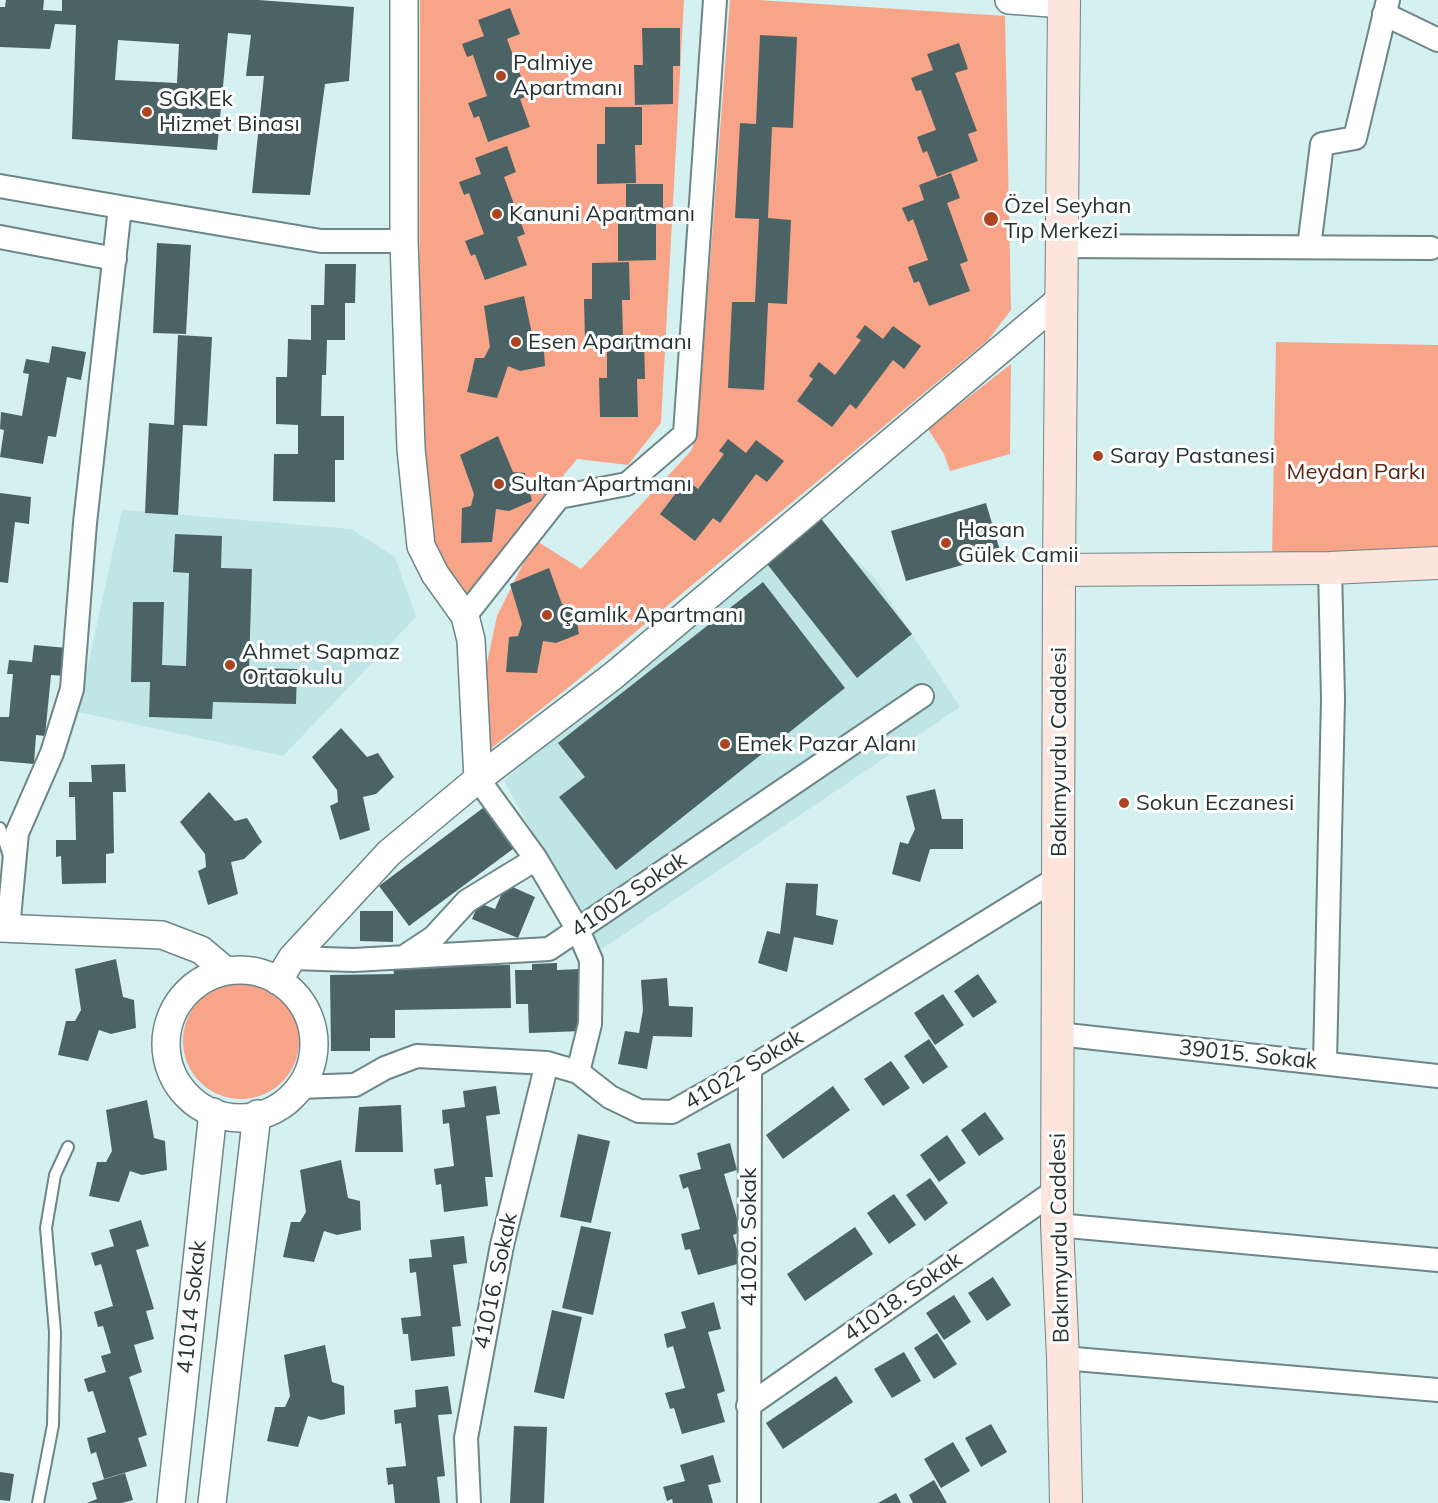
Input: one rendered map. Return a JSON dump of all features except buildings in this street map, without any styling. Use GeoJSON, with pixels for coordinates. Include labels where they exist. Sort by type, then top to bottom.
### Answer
{"type":"FeatureCollection","features":[{"type":"Feature","properties":{"kind":"main road","name":"Bakımyurdu Caddesi"},"geometry":{"type":"LineString","coordinates":[[1064,2],[1057,1225],[1066,1503]]}},
{"type":"Feature","properties":{"kind":"main road"},"geometry":{"type":"LineString","coordinates":[[1059,570],[1330,568],[1438,563]]}},
{"type":"Feature","properties":{"kind":"street"},"geometry":{"type":"LineString","coordinates":[[404,0],[404,241],[411,449],[421,546],[435,574],[465,616],[471,640],[478,779],[536,860],[579,930],[591,960],[590,1024],[578,1072]]}},
{"type":"Feature","properties":{"kind":"street"},"geometry":{"type":"LineString","coordinates":[[465,616],[559,497],[627,484],[685,434],[716,0]]}},
{"type":"Feature","properties":{"kind":"street"},"geometry":{"type":"LineString","coordinates":[[1009,0],[1064,2]]}},
{"type":"Feature","properties":{"kind":"street"},"geometry":{"type":"LineString","coordinates":[[1309,247],[1322,144],[1355,138],[1386,7],[1438,40]]}},
{"type":"Feature","properties":{"kind":"street"},"geometry":{"type":"LineString","coordinates":[[0,186],[321,241],[404,241]]}},
{"type":"Feature","properties":{"kind":"street"},"geometry":{"type":"LineString","coordinates":[[120,207],[85,523],[72,689],[52,753],[17,833],[14,871],[4,928],[162,935],[201,950],[226,971]]}},
{"type":"Feature","properties":{"kind":"street"},"geometry":{"type":"LineString","coordinates":[[0,237],[115,259]]}},
{"type":"Feature","properties":{"kind":"street"},"geometry":{"type":"LineString","coordinates":[[1062,246],[1431,248]]}},
{"type":"Feature","properties":{"kind":"street"},"geometry":{"type":"LineString","coordinates":[[285,969],[293,991],[308,1013],[314,1045],[310,1070],[295,1094],[274,1110],[242,1118],[206,1110],[189,1098],[173,1077],[166,1054],[168,1028],[183,996],[202,979],[226,971],[252,970],[272,976],[285,969],[389,854],[478,779],[613,676],[1062,298]]}},
{"type":"Feature","properties":{"kind":"street"},"geometry":{"type":"LineString","coordinates":[[1324,1063],[1334,699],[1330,568]]}},
{"type":"Feature","properties":{"kind":"street","name":"41002 Sokak"},"geometry":{"type":"LineString","coordinates":[[285,969],[354,960],[549,950],[922,696]]}},
{"type":"Feature","properties":{"kind":"street"},"geometry":{"type":"LineString","coordinates":[[402,957],[434,937],[467,901],[536,860]]}},
{"type":"Feature","properties":{"kind":"street","name":"41022 Sokak"},"geometry":{"type":"LineString","coordinates":[[299,1088],[356,1086],[384,1068],[417,1056],[547,1063],[578,1072],[610,1097],[639,1111],[672,1112],[750,1068],[1059,877]]}},
{"type":"Feature","properties":{"kind":"street","name":"39015. Sokak"},"geometry":{"type":"LineString","coordinates":[[1058,1034],[1438,1076]]}},
{"type":"Feature","properties":{"kind":"street","name":"41016. Sokak"},"geometry":{"type":"LineString","coordinates":[[469,1503],[466,1438],[502,1245],[547,1063]]}},
{"type":"Feature","properties":{"kind":"street","name":"41020. Sokak"},"geometry":{"type":"LineString","coordinates":[[749,1503],[750,1068]]}},
{"type":"Feature","properties":{"kind":"street","name":"41014 Sokak"},"geometry":{"type":"LineString","coordinates":[[171,1503],[213,1112]]}},
{"type":"Feature","properties":{"kind":"street","name":"41014 Sokak"},"geometry":{"type":"LineString","coordinates":[[212,1503],[257,1114]]}},
{"type":"Feature","properties":{"kind":"street","name":"41018. Sokak"},"geometry":{"type":"LineString","coordinates":[[748,1406],[1058,1189]]}},
{"type":"Feature","properties":{"kind":"street"},"geometry":{"type":"LineString","coordinates":[[1057,1225],[1438,1260]]}},
{"type":"Feature","properties":{"kind":"street"},"geometry":{"type":"LineString","coordinates":[[1063,1358],[1438,1390]]}},
{"type":"Feature","properties":{"kind":"lane"},"geometry":{"type":"LineString","coordinates":[[0,828],[14,871]]}},
{"type":"Feature","properties":{"kind":"lane"},"geometry":{"type":"LineString","coordinates":[[38,1503],[52,1425],[55,1332],[46,1228],[55,1175],[68,1147]]}},
{"type":"Feature","properties":{"kind":"shaded area","name":"Ahmet Sapmaz Ortaokulu"},"geometry":{"type":"Polygon","coordinates":[[[122,510],[351,529],[395,557],[416,617],[283,756],[78,712],[122,510]]]}},
{"type":"Feature","properties":{"kind":"shaded area","name":"Emek Pazar Alanı"},"geometry":{"type":"Polygon","coordinates":[[[812,520],[874,577],[960,707],[599,951],[504,781],[616,679],[812,520]]]}},
{"type":"Feature","properties":{"kind":"green space"},"geometry":{"type":"Polygon","coordinates":[[[420,0],[684,0],[661,423],[628,465],[577,459],[514,536],[467,605],[436,563],[419,455],[420,0]]]}},
{"type":"Feature","properties":{"kind":"green space"},"geometry":{"type":"Polygon","coordinates":[[[730,0],[1005,16],[1011,310],[988,340],[569,687],[480,757],[481,691],[497,616],[535,540],[581,569],[691,451],[697,435],[730,0]]]}},
{"type":"Feature","properties":{"kind":"green space","name":"Meydan Parkı"},"geometry":{"type":"Polygon","coordinates":[[[1276,342],[1438,345],[1438,552],[1272,559],[1276,342]]]}},
{"type":"Feature","properties":{"kind":"green space"},"geometry":{"type":"Polygon","coordinates":[[[1011,364],[1010,454],[950,471],[944,454],[928,429],[1011,364]]]}},
{"type":"Feature","properties":{"kind":"green space"},"geometry":{"type":"Polygon","coordinates":[[[241,983],[263,987],[282,1000],[295,1019],[299,1041],[295,1063],[282,1082],[263,1095],[241,1099],[219,1095],[200,1082],[187,1063],[183,1041],[187,1019],[200,1000],[219,987],[241,983]]]}},
{"type":"Feature","properties":{"kind":"place","name":"Palmiye Apartmanı"},"geometry":{"type":"Point","coordinates":[501,76]}},
{"type":"Feature","properties":{"kind":"place","name":"SGK Ek Hizmet Binası"},"geometry":{"type":"Point","coordinates":[147,112]}},
{"type":"Feature","properties":{"kind":"place","name":"Kanuni Apartmanı"},"geometry":{"type":"Point","coordinates":[497,214]}},
{"type":"Feature","properties":{"kind":"place","name":"Özel Seyhan Tıp Merkezi"},"geometry":{"type":"Point","coordinates":[991,219]}},
{"type":"Feature","properties":{"kind":"place","name":"Esen Apartmanı"},"geometry":{"type":"Point","coordinates":[516,342]}},
{"type":"Feature","properties":{"kind":"place","name":"Saray Pastanesi"},"geometry":{"type":"Point","coordinates":[1098,456]}},
{"type":"Feature","properties":{"kind":"place","name":"Sultan Apartmanı"},"geometry":{"type":"Point","coordinates":[499,484]}},
{"type":"Feature","properties":{"kind":"place","name":"Hasan Gülek Camii"},"geometry":{"type":"Point","coordinates":[946,543]}},
{"type":"Feature","properties":{"kind":"place","name":"Çamlık Apartmanı"},"geometry":{"type":"Point","coordinates":[547,615]}},
{"type":"Feature","properties":{"kind":"place","name":"Ahmet Sapmaz Ortaokulu"},"geometry":{"type":"Point","coordinates":[230,665]}},
{"type":"Feature","properties":{"kind":"place","name":"Emek Pazar Alanı"},"geometry":{"type":"Point","coordinates":[725,744]}},
{"type":"Feature","properties":{"kind":"place","name":"Sokun Eczanesi"},"geometry":{"type":"Point","coordinates":[1124,803]}}]}
